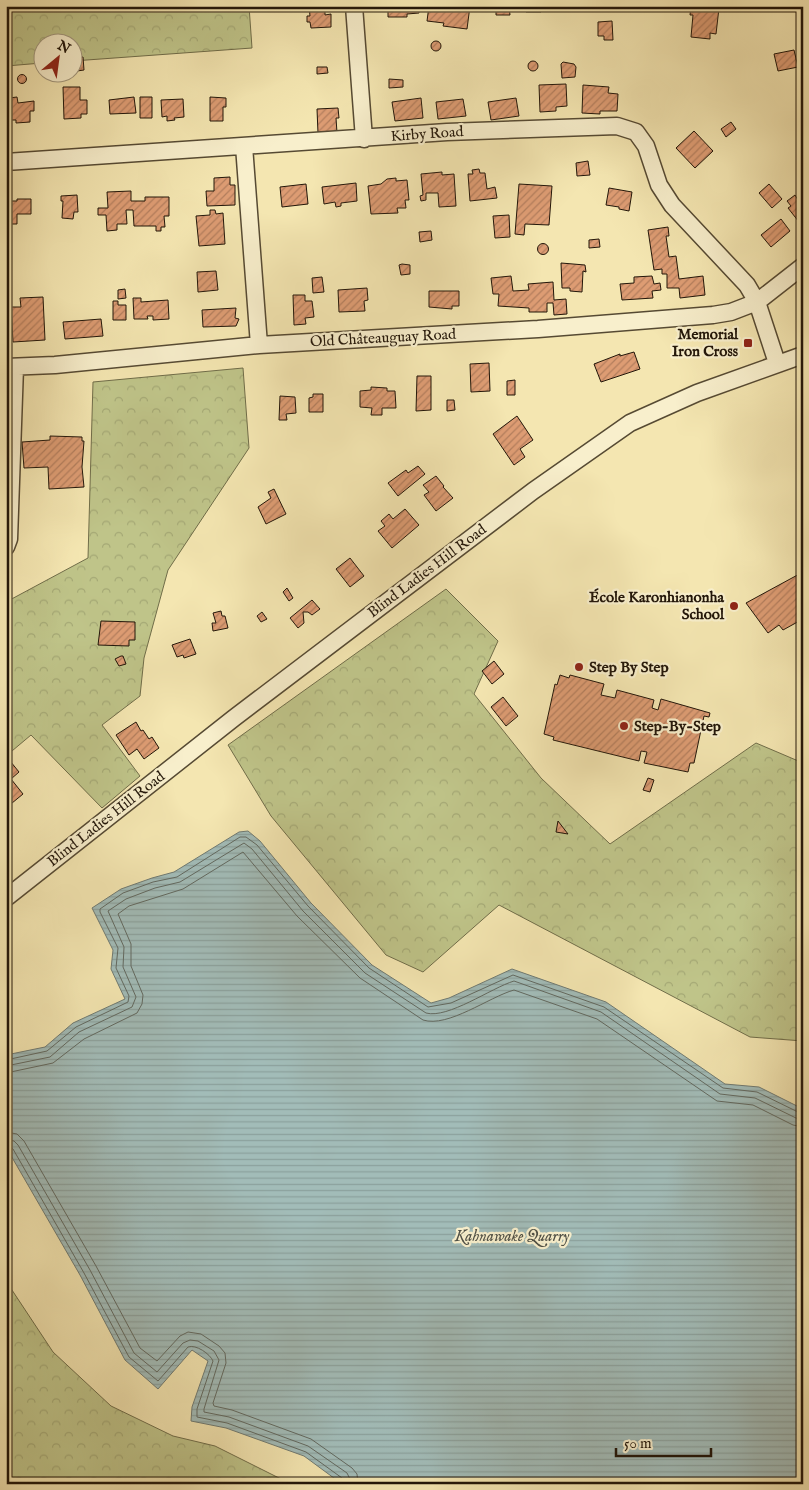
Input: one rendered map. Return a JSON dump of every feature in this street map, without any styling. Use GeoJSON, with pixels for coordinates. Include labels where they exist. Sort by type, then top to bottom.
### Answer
{"type":"FeatureCollection","features":[{"type":"Feature","properties":{"kind":"street"},"geometry":{"type":"LineString","coordinates":[[354,6],[364,139]]}},
{"type":"Feature","properties":{"kind":"street","name":"Kirby Road"},"geometry":{"type":"LineString","coordinates":[[6,162],[447,132],[617,126],[636,132],[646,146],[659,185],[672,205],[738,275],[757,302]]}},
{"type":"Feature","properties":{"kind":"street"},"geometry":{"type":"LineString","coordinates":[[244,146],[259,344]]}},
{"type":"Feature","properties":{"kind":"street"},"geometry":{"type":"LineString","coordinates":[[777,363],[757,302],[803,266]]}},
{"type":"Feature","properties":{"kind":"street","name":"Old Châteauguay Road"},"geometry":{"type":"LineString","coordinates":[[10,367],[55,365],[259,344],[538,329],[713,315],[731,312],[757,302]]}},
{"type":"Feature","properties":{"kind":"street","name":"Blind Ladies Hill Road"},"geometry":{"type":"LineString","coordinates":[[6,898],[234,718],[555,476],[630,423],[697,393],[803,355]]}},
{"type":"Feature","properties":{"kind":"street"},"geometry":{"type":"LineString","coordinates":[[6,547],[9,539],[10,367]]}},
{"type":"Feature","properties":{"kind":"green space"},"geometry":{"type":"Polygon","coordinates":[[[6,6],[249,6],[252,48],[82,60],[82,32],[32,32],[32,64],[6,66],[6,6]]]}},
{"type":"Feature","properties":{"kind":"green space"},"geometry":{"type":"Polygon","coordinates":[[[243,368],[249,448],[168,570],[144,658],[140,696],[102,725],[140,776],[102,808],[31,735],[6,756],[6,602],[88,558],[93,382],[243,368]]]}},
{"type":"Feature","properties":{"kind":"green space"},"geometry":{"type":"Polygon","coordinates":[[[446,589],[498,641],[474,694],[541,778],[610,844],[756,743],[803,763],[803,1041],[750,1037],[499,905],[423,972],[386,955],[271,816],[228,745],[446,589]]]}},
{"type":"Feature","properties":{"kind":"green space"},"geometry":{"type":"Polygon","coordinates":[[[6,1281],[53,1352],[111,1406],[173,1436],[215,1446],[291,1484],[6,1484],[6,1281]]]}},
{"type":"Feature","properties":{"kind":"water","name":"Kahnawake Quarry"},"geometry":{"type":"Polygon","coordinates":[[[248,831],[260,841],[311,903],[372,965],[431,1003],[449,998],[512,969],[606,1002],[725,1084],[759,1087],[803,1109],[803,1484],[342,1484],[304,1456],[226,1428],[191,1421],[192,1407],[208,1361],[192,1350],[158,1389],[125,1360],[80,1275],[6,1147],[6,1055],[45,1047],[73,1023],[125,999],[111,969],[113,950],[92,908],[121,889],[174,872],[239,832],[248,831]]]}},
{"type":"Feature","properties":{"kind":"building"},"geometry":{"type":"Polygon","coordinates":[[[309,6],[325,6],[325,15],[331,14],[331,27],[311,28],[310,22],[307,22],[307,16],[310,16],[309,6]]]}},
{"type":"Feature","properties":{"kind":"building"},"geometry":{"type":"Polygon","coordinates":[[[388,6],[419,6],[419,13],[407,14],[407,17],[388,17],[388,6]]]}},
{"type":"Feature","properties":{"kind":"building"},"geometry":{"type":"Polygon","coordinates":[[[429,6],[470,6],[467,29],[443,26],[444,23],[427,21],[429,6]]]}},
{"type":"Feature","properties":{"kind":"building"},"geometry":{"type":"Polygon","coordinates":[[[484,6],[509,6],[510,15],[496,15],[496,7],[484,6]]]}},
{"type":"Feature","properties":{"kind":"building"},"geometry":{"type":"Polygon","coordinates":[[[526,6],[541,6],[541,12],[526,12],[526,6]]]}},
{"type":"Feature","properties":{"kind":"building"},"geometry":{"type":"Polygon","coordinates":[[[691,6],[719,8],[716,34],[710,33],[710,39],[691,37],[693,15],[690,15],[691,6]]]}},
{"type":"Feature","properties":{"kind":"building"},"geometry":{"type":"Polygon","coordinates":[[[612,21],[613,40],[604,40],[604,36],[598,36],[598,22],[612,21]]]}},
{"type":"Feature","properties":{"kind":"building"},"geometry":{"type":"Polygon","coordinates":[[[434,41],[438,41],[441,46],[440,50],[434,51],[431,48],[431,44],[434,41]]]}},
{"type":"Feature","properties":{"kind":"building"},"geometry":{"type":"Polygon","coordinates":[[[794,50],[798,67],[778,71],[774,54],[794,50]]]}},
{"type":"Feature","properties":{"kind":"building"},"geometry":{"type":"Polygon","coordinates":[[[82,57],[83,57],[84,70],[82,70],[82,57]]]}},
{"type":"Feature","properties":{"kind":"building"},"geometry":{"type":"Polygon","coordinates":[[[531,61],[535,61],[538,66],[537,70],[531,71],[528,68],[528,64],[531,61]]]}},
{"type":"Feature","properties":{"kind":"building"},"geometry":{"type":"Polygon","coordinates":[[[563,62],[574,64],[576,67],[575,77],[562,78],[561,64],[563,62]]]}},
{"type":"Feature","properties":{"kind":"building"},"geometry":{"type":"Polygon","coordinates":[[[317,67],[327,67],[328,73],[317,74],[317,67]]]}},
{"type":"Feature","properties":{"kind":"building"},"geometry":{"type":"Polygon","coordinates":[[[22,74],[27,79],[22,84],[17,79],[22,74]]]}},
{"type":"Feature","properties":{"kind":"building"},"geometry":{"type":"Polygon","coordinates":[[[389,79],[403,80],[403,87],[389,88],[389,79]]]}},
{"type":"Feature","properties":{"kind":"building"},"geometry":{"type":"Polygon","coordinates":[[[566,84],[567,106],[556,107],[556,111],[540,112],[539,85],[566,84]]]}},
{"type":"Feature","properties":{"kind":"building"},"geometry":{"type":"Polygon","coordinates":[[[583,85],[609,87],[608,93],[618,94],[617,111],[600,111],[600,114],[582,113],[583,85]]]}},
{"type":"Feature","properties":{"kind":"building"},"geometry":{"type":"Polygon","coordinates":[[[63,87],[80,87],[80,100],[87,100],[87,114],[81,114],[81,118],[64,119],[63,87]]]}},
{"type":"Feature","properties":{"kind":"building"},"geometry":{"type":"Polygon","coordinates":[[[17,97],[18,103],[34,101],[34,111],[30,111],[30,122],[16,123],[16,120],[11,120],[9,98],[17,97]]]}},
{"type":"Feature","properties":{"kind":"building"},"geometry":{"type":"Polygon","coordinates":[[[134,97],[136,113],[110,114],[109,100],[134,97]]]}},
{"type":"Feature","properties":{"kind":"building"},"geometry":{"type":"Polygon","coordinates":[[[140,97],[152,97],[152,118],[140,118],[140,97]]]}},
{"type":"Feature","properties":{"kind":"building"},"geometry":{"type":"Polygon","coordinates":[[[210,97],[226,98],[226,107],[223,107],[223,121],[210,121],[210,97]]]}},
{"type":"Feature","properties":{"kind":"building"},"geometry":{"type":"Polygon","coordinates":[[[421,98],[423,118],[395,121],[392,102],[421,98]]]}},
{"type":"Feature","properties":{"kind":"building"},"geometry":{"type":"Polygon","coordinates":[[[516,98],[519,116],[491,120],[488,102],[516,98]]]}},
{"type":"Feature","properties":{"kind":"building"},"geometry":{"type":"Polygon","coordinates":[[[183,99],[184,117],[167,121],[167,116],[162,117],[161,100],[183,99]]]}},
{"type":"Feature","properties":{"kind":"building"},"geometry":{"type":"Polygon","coordinates":[[[463,99],[466,116],[438,119],[436,102],[463,99]]]}},
{"type":"Feature","properties":{"kind":"building"},"geometry":{"type":"Polygon","coordinates":[[[338,108],[339,118],[336,118],[337,133],[318,133],[317,109],[338,108]]]}},
{"type":"Feature","properties":{"kind":"building"},"geometry":{"type":"Polygon","coordinates":[[[731,122],[736,129],[726,137],[721,129],[731,122]]]}},
{"type":"Feature","properties":{"kind":"building"},"geometry":{"type":"Polygon","coordinates":[[[694,131],[713,151],[695,168],[676,148],[694,131]]]}},
{"type":"Feature","properties":{"kind":"building"},"geometry":{"type":"Polygon","coordinates":[[[588,161],[590,175],[577,176],[576,163],[588,161]]]}},
{"type":"Feature","properties":{"kind":"building"},"geometry":{"type":"Polygon","coordinates":[[[479,169],[480,173],[485,173],[487,189],[495,187],[497,198],[470,201],[468,174],[473,174],[472,170],[479,169]]]}},
{"type":"Feature","properties":{"kind":"building"},"geometry":{"type":"Polygon","coordinates":[[[442,172],[442,175],[454,174],[456,206],[439,207],[438,193],[426,193],[426,200],[421,201],[420,196],[423,195],[421,174],[442,172]]]}},
{"type":"Feature","properties":{"kind":"building"},"geometry":{"type":"Polygon","coordinates":[[[230,177],[230,185],[235,185],[235,205],[207,206],[206,191],[214,191],[214,178],[230,177]]]}},
{"type":"Feature","properties":{"kind":"building"},"geometry":{"type":"Polygon","coordinates":[[[396,178],[396,181],[407,180],[409,200],[405,200],[406,208],[397,208],[398,213],[371,214],[368,186],[381,184],[387,179],[396,178]]]}},
{"type":"Feature","properties":{"kind":"building"},"geometry":{"type":"Polygon","coordinates":[[[356,183],[357,201],[341,203],[341,206],[336,207],[335,202],[324,204],[322,187],[356,183]]]}},
{"type":"Feature","properties":{"kind":"building"},"geometry":{"type":"Polygon","coordinates":[[[306,184],[308,204],[282,207],[280,187],[306,184]]]}},
{"type":"Feature","properties":{"kind":"building"},"geometry":{"type":"Polygon","coordinates":[[[519,184],[552,186],[549,225],[525,224],[524,235],[515,234],[519,184]]]}},
{"type":"Feature","properties":{"kind":"building"},"geometry":{"type":"Polygon","coordinates":[[[769,184],[782,199],[772,208],[759,193],[769,184]]]}},
{"type":"Feature","properties":{"kind":"building"},"geometry":{"type":"Polygon","coordinates":[[[609,188],[632,192],[629,211],[606,205],[609,188]]]}},
{"type":"Feature","properties":{"kind":"building"},"geometry":{"type":"Polygon","coordinates":[[[131,191],[131,201],[145,201],[145,197],[169,197],[169,216],[164,216],[165,227],[161,227],[161,231],[156,231],[156,226],[134,226],[133,210],[126,210],[127,224],[117,224],[117,230],[107,231],[106,215],[98,215],[98,208],[108,208],[107,192],[131,191]]]}},
{"type":"Feature","properties":{"kind":"building"},"geometry":{"type":"Polygon","coordinates":[[[77,195],[78,212],[74,212],[73,219],[62,218],[63,201],[61,201],[61,196],[77,195]]]}},
{"type":"Feature","properties":{"kind":"building"},"geometry":{"type":"Polygon","coordinates":[[[795,195],[798,200],[803,196],[803,219],[799,222],[788,208],[791,206],[787,201],[795,195]]]}},
{"type":"Feature","properties":{"kind":"building"},"geometry":{"type":"Polygon","coordinates":[[[17,199],[31,199],[31,214],[17,214],[17,224],[9,224],[9,201],[17,201],[17,199]]]}},
{"type":"Feature","properties":{"kind":"building"},"geometry":{"type":"Polygon","coordinates":[[[210,210],[215,210],[216,214],[223,213],[225,244],[199,246],[196,216],[210,215],[210,210]]]}},
{"type":"Feature","properties":{"kind":"building"},"geometry":{"type":"Polygon","coordinates":[[[509,215],[510,237],[495,238],[493,216],[509,215]]]}},
{"type":"Feature","properties":{"kind":"building"},"geometry":{"type":"Polygon","coordinates":[[[781,219],[790,231],[771,247],[761,235],[781,219]]]}},
{"type":"Feature","properties":{"kind":"building"},"geometry":{"type":"Polygon","coordinates":[[[668,227],[669,236],[666,236],[669,257],[676,256],[679,279],[703,276],[705,295],[680,298],[679,288],[667,288],[667,274],[662,274],[662,269],[654,270],[648,230],[668,227]]]}},
{"type":"Feature","properties":{"kind":"building"},"geometry":{"type":"Polygon","coordinates":[[[431,231],[432,240],[420,242],[419,232],[431,231]]]}},
{"type":"Feature","properties":{"kind":"building"},"geometry":{"type":"Polygon","coordinates":[[[599,239],[600,247],[589,248],[589,240],[599,239]]]}},
{"type":"Feature","properties":{"kind":"building"},"geometry":{"type":"Polygon","coordinates":[[[543,243],[549,249],[543,255],[537,249],[543,243]]]}},
{"type":"Feature","properties":{"kind":"building"},"geometry":{"type":"Polygon","coordinates":[[[561,263],[585,265],[586,272],[583,271],[582,292],[570,291],[570,288],[562,288],[561,263]]]}},
{"type":"Feature","properties":{"kind":"building"},"geometry":{"type":"Polygon","coordinates":[[[399,265],[410,265],[410,274],[401,275],[399,265]]]}},
{"type":"Feature","properties":{"kind":"building"},"geometry":{"type":"Polygon","coordinates":[[[216,271],[218,290],[198,292],[197,272],[216,271]]]}},
{"type":"Feature","properties":{"kind":"building"},"geometry":{"type":"Polygon","coordinates":[[[511,276],[513,291],[529,290],[528,284],[553,282],[554,300],[566,299],[567,314],[554,315],[553,303],[547,303],[547,312],[529,312],[529,308],[498,306],[499,294],[493,294],[491,278],[511,276]]]}},
{"type":"Feature","properties":{"kind":"building"},"geometry":{"type":"Polygon","coordinates":[[[652,276],[654,284],[660,283],[661,290],[652,291],[653,298],[622,300],[620,284],[634,283],[634,277],[652,276]]]}},
{"type":"Feature","properties":{"kind":"building"},"geometry":{"type":"Polygon","coordinates":[[[322,277],[324,292],[313,293],[312,278],[322,277]]]}},
{"type":"Feature","properties":{"kind":"building"},"geometry":{"type":"Polygon","coordinates":[[[367,288],[368,300],[364,301],[365,311],[339,312],[338,290],[367,288]]]}},
{"type":"Feature","properties":{"kind":"building"},"geometry":{"type":"Polygon","coordinates":[[[125,289],[126,298],[118,299],[118,290],[125,289]]]}},
{"type":"Feature","properties":{"kind":"building"},"geometry":{"type":"Polygon","coordinates":[[[429,291],[459,291],[459,306],[452,306],[452,309],[429,307],[429,291]]]}},
{"type":"Feature","properties":{"kind":"building"},"geometry":{"type":"Polygon","coordinates":[[[293,295],[305,295],[305,301],[312,301],[314,317],[305,318],[306,324],[294,325],[293,295]]]}},
{"type":"Feature","properties":{"kind":"building"},"geometry":{"type":"Polygon","coordinates":[[[43,297],[45,340],[13,342],[11,307],[21,307],[20,298],[43,297]]]}},
{"type":"Feature","properties":{"kind":"building"},"geometry":{"type":"Polygon","coordinates":[[[133,298],[141,298],[141,302],[168,300],[169,319],[153,320],[153,316],[147,316],[148,319],[134,319],[133,298]]]}},
{"type":"Feature","properties":{"kind":"building"},"geometry":{"type":"Polygon","coordinates":[[[113,301],[118,301],[118,305],[126,305],[126,320],[113,320],[113,301]]]}},
{"type":"Feature","properties":{"kind":"building"},"geometry":{"type":"Polygon","coordinates":[[[236,308],[235,318],[239,319],[236,326],[203,327],[202,310],[236,308]]]}},
{"type":"Feature","properties":{"kind":"building"},"geometry":{"type":"Polygon","coordinates":[[[101,319],[103,336],[65,339],[63,322],[101,319]]]}},
{"type":"Feature","properties":{"kind":"building"},"geometry":{"type":"Polygon","coordinates":[[[634,352],[640,369],[601,382],[594,364],[620,354],[620,356],[634,352]]]}},
{"type":"Feature","properties":{"kind":"building"},"geometry":{"type":"Polygon","coordinates":[[[489,363],[490,391],[471,392],[470,364],[489,363]]]}},
{"type":"Feature","properties":{"kind":"building"},"geometry":{"type":"Polygon","coordinates":[[[417,376],[431,376],[431,410],[416,411],[417,376]]]}},
{"type":"Feature","properties":{"kind":"building"},"geometry":{"type":"Polygon","coordinates":[[[515,380],[515,395],[507,395],[507,381],[515,380]]]}},
{"type":"Feature","properties":{"kind":"building"},"geometry":{"type":"Polygon","coordinates":[[[371,387],[387,388],[387,391],[395,391],[396,408],[382,408],[382,415],[371,415],[372,408],[360,407],[360,391],[371,390],[371,387]]]}},
{"type":"Feature","properties":{"kind":"building"},"geometry":{"type":"Polygon","coordinates":[[[313,394],[323,394],[323,412],[309,412],[309,398],[313,397],[313,394]]]}},
{"type":"Feature","properties":{"kind":"building"},"geometry":{"type":"Polygon","coordinates":[[[280,396],[295,397],[296,413],[286,414],[287,420],[279,420],[280,396]]]}},
{"type":"Feature","properties":{"kind":"building"},"geometry":{"type":"Polygon","coordinates":[[[447,400],[454,400],[455,410],[447,411],[447,400]]]}},
{"type":"Feature","properties":{"kind":"building"},"geometry":{"type":"Polygon","coordinates":[[[517,416],[533,440],[520,449],[525,457],[514,465],[493,434],[517,416]]]}},
{"type":"Feature","properties":{"kind":"building"},"geometry":{"type":"Polygon","coordinates":[[[50,436],[82,437],[82,441],[84,441],[82,467],[84,487],[49,489],[48,467],[24,468],[22,442],[50,440],[50,436]]]}},
{"type":"Feature","properties":{"kind":"building"},"geometry":{"type":"Polygon","coordinates":[[[418,466],[425,474],[398,496],[388,483],[406,470],[408,473],[418,466]]]}},
{"type":"Feature","properties":{"kind":"building"},"geometry":{"type":"Polygon","coordinates":[[[436,476],[453,498],[436,511],[424,495],[429,492],[423,485],[436,476]]]}},
{"type":"Feature","properties":{"kind":"building"},"geometry":{"type":"Polygon","coordinates":[[[274,489],[286,514],[266,524],[258,507],[271,498],[268,492],[274,489]]]}},
{"type":"Feature","properties":{"kind":"building"},"geometry":{"type":"Polygon","coordinates":[[[405,509],[419,525],[392,548],[378,531],[385,526],[381,521],[389,514],[393,519],[405,509]]]}},
{"type":"Feature","properties":{"kind":"building"},"geometry":{"type":"Polygon","coordinates":[[[350,558],[364,576],[350,587],[336,569],[350,558]]]}},
{"type":"Feature","properties":{"kind":"building"},"geometry":{"type":"Polygon","coordinates":[[[803,572],[803,619],[783,630],[779,625],[768,633],[746,603],[803,572]]]}},
{"type":"Feature","properties":{"kind":"building"},"geometry":{"type":"Polygon","coordinates":[[[287,588],[293,598],[289,601],[283,592],[287,588]]]}},
{"type":"Feature","properties":{"kind":"building"},"geometry":{"type":"Polygon","coordinates":[[[312,600],[320,609],[312,615],[308,612],[303,612],[304,623],[298,628],[290,618],[312,600]]]}},
{"type":"Feature","properties":{"kind":"building"},"geometry":{"type":"Polygon","coordinates":[[[221,611],[222,616],[225,616],[228,628],[213,631],[212,623],[216,623],[213,613],[221,611]]]}},
{"type":"Feature","properties":{"kind":"building"},"geometry":{"type":"Polygon","coordinates":[[[262,612],[267,619],[261,622],[257,616],[262,612]]]}},
{"type":"Feature","properties":{"kind":"building"},"geometry":{"type":"Polygon","coordinates":[[[101,621],[135,622],[135,640],[129,640],[129,646],[98,645],[101,621]]]}},
{"type":"Feature","properties":{"kind":"building"},"geometry":{"type":"Polygon","coordinates":[[[190,639],[196,654],[184,658],[183,655],[177,657],[172,645],[190,639]]]}},
{"type":"Feature","properties":{"kind":"building"},"geometry":{"type":"Polygon","coordinates":[[[123,656],[126,664],[119,666],[115,659],[123,656]]]}},
{"type":"Feature","properties":{"kind":"building"},"geometry":{"type":"Polygon","coordinates":[[[494,661],[504,674],[492,684],[482,671],[494,661]]]}},
{"type":"Feature","properties":{"kind":"building","name":"Step-By-Step"},"geometry":{"type":"Polygon","coordinates":[[[560,675],[569,678],[570,675],[604,684],[601,695],[615,698],[617,690],[654,700],[652,708],[658,710],[661,699],[710,713],[709,717],[704,716],[694,763],[690,763],[688,772],[644,763],[647,752],[641,751],[639,761],[553,740],[554,737],[544,734],[555,684],[557,685],[560,675]]]}},
{"type":"Feature","properties":{"kind":"building"},"geometry":{"type":"Polygon","coordinates":[[[503,697],[518,716],[506,726],[491,707],[503,697]]]}},
{"type":"Feature","properties":{"kind":"building"},"geometry":{"type":"Polygon","coordinates":[[[136,722],[141,731],[143,730],[149,739],[152,737],[159,748],[144,759],[137,749],[129,755],[116,735],[136,722]]]}},
{"type":"Feature","properties":{"kind":"building"},"geometry":{"type":"Polygon","coordinates":[[[6,756],[19,772],[11,779],[23,794],[6,808],[6,756]]]}},
{"type":"Feature","properties":{"kind":"building"},"geometry":{"type":"Polygon","coordinates":[[[648,778],[654,780],[650,792],[643,790],[648,778]]]}},
{"type":"Feature","properties":{"kind":"building"},"geometry":{"type":"Polygon","coordinates":[[[558,821],[568,834],[556,832],[558,821]]]}},
{"type":"Feature","properties":{"kind":"place","name":"Memorial Iron Cross"},"geometry":{"type":"Point","coordinates":[748,343]}},
{"type":"Feature","properties":{"kind":"place","name":"École Karonhianonha School"},"geometry":{"type":"Point","coordinates":[734,606]}},
{"type":"Feature","properties":{"kind":"place","name":"Step By Step"},"geometry":{"type":"Point","coordinates":[579,667]}},
{"type":"Feature","properties":{"kind":"place","name":"Step-By-Step"},"geometry":{"type":"Point","coordinates":[624,726]}}]}
